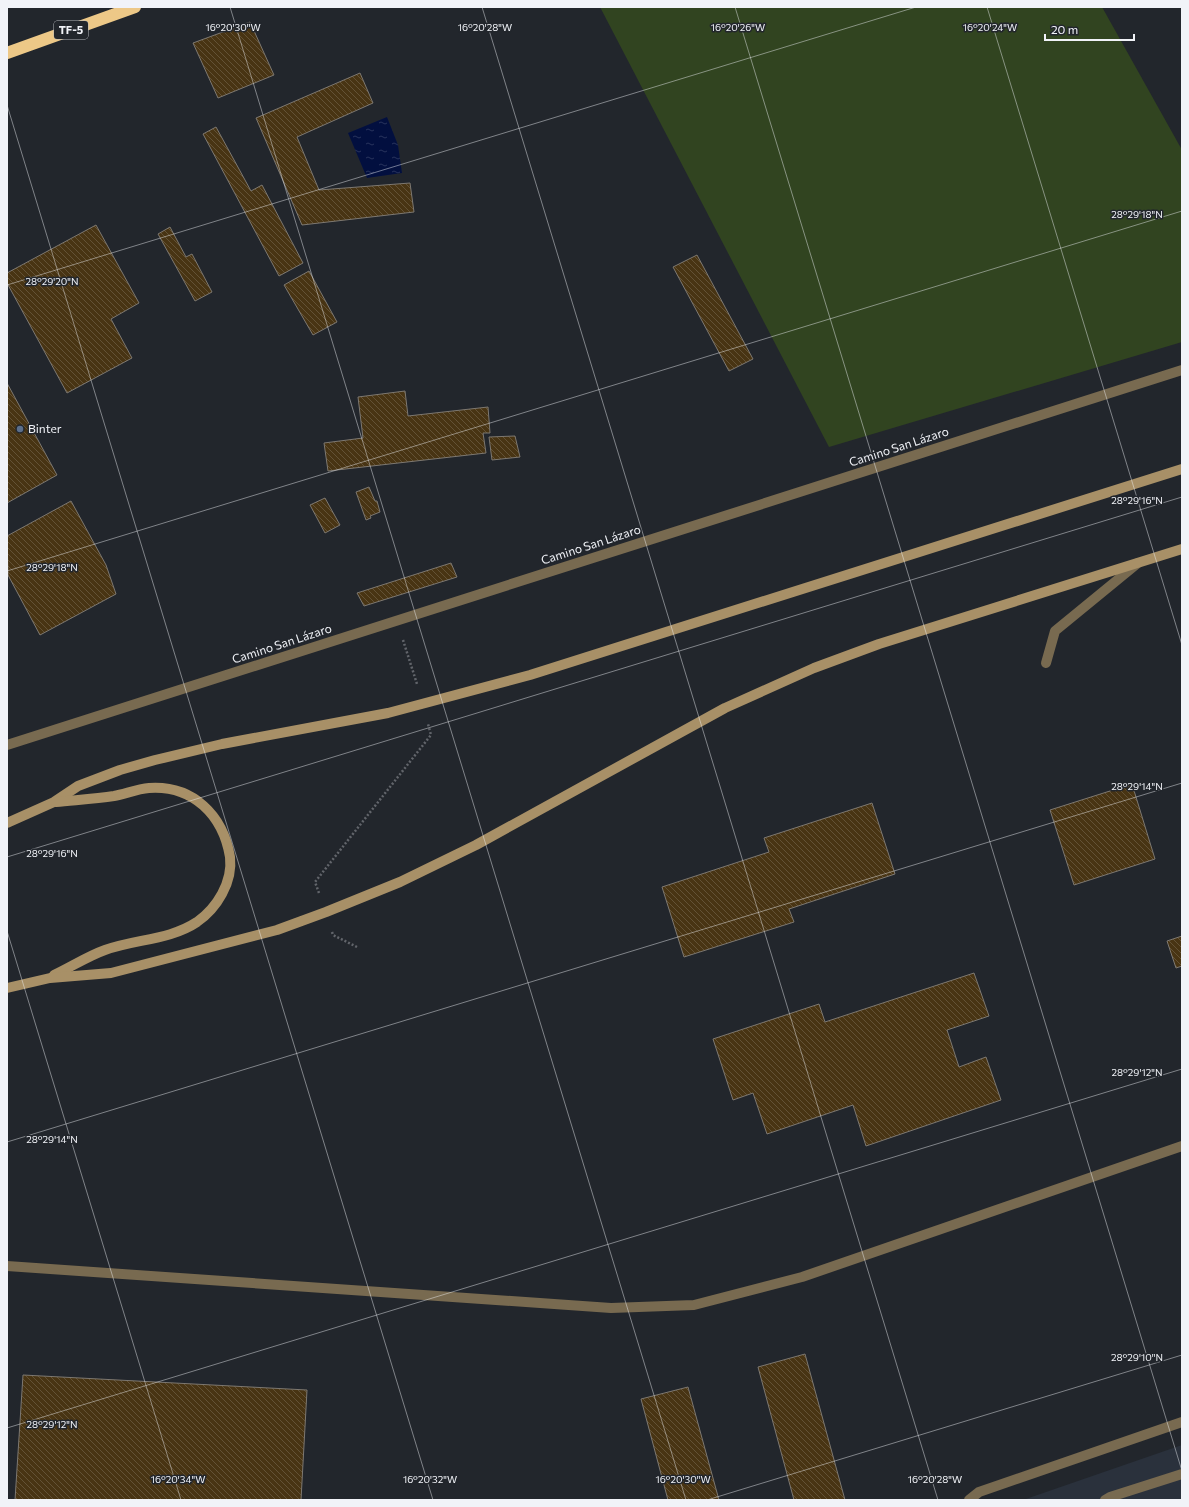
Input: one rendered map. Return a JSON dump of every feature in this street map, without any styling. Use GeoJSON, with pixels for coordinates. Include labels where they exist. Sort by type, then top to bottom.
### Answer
{"type":"FeatureCollection","features":[{"type":"Feature","properties":{"kind":"highway","name":"TF-5"},"geometry":{"type":"LineString","coordinates":[[7,52],[135,7]]}},
{"type":"Feature","properties":{"kind":"main road"},"geometry":{"type":"LineString","coordinates":[[7,823],[54,802],[78,786],[120,770],[154,760],[222,744],[388,713],[530,675],[1182,468]]}},
{"type":"Feature","properties":{"kind":"main road"},"geometry":{"type":"LineString","coordinates":[[7,988],[50,978],[111,973],[277,930],[326,912],[400,882],[469,848],[725,708],[814,668],[879,644],[1182,549]]}},
{"type":"Feature","properties":{"kind":"main road"},"geometry":{"type":"LineString","coordinates":[[50,978],[105,950],[172,934],[197,922],[209,912],[219,900],[225,888],[230,860],[224,833],[217,820],[205,807],[192,797],[180,792],[150,788],[114,796],[54,802]]}},
{"type":"Feature","properties":{"kind":"street","name":"Camino San Lázaro"},"geometry":{"type":"LineString","coordinates":[[7,745],[1182,370]]}},
{"type":"Feature","properties":{"kind":"street"},"geometry":{"type":"LineString","coordinates":[[1046,663],[1055,631],[1139,562]]}},
{"type":"Feature","properties":{"kind":"street"},"geometry":{"type":"LineString","coordinates":[[7,1266],[611,1308],[694,1305],[802,1277],[1182,1146]]}},
{"type":"Feature","properties":{"kind":"street"},"geometry":{"type":"LineString","coordinates":[[969,1500],[979,1492],[1182,1422]]}},
{"type":"Feature","properties":{"kind":"street"},"geometry":{"type":"LineString","coordinates":[[1105,1500],[1110,1497],[1182,1474]]}},
{"type":"Feature","properties":{"kind":"path"},"geometry":{"type":"LineString","coordinates":[[357,947],[333,935],[314,882],[431,734],[423,703],[397,621]]}},
{"type":"Feature","properties":{"kind":"shaded area"},"geometry":{"type":"Polygon","coordinates":[[[1182,1445],[1182,1500],[1023,1500],[1182,1445]]]}},
{"type":"Feature","properties":{"kind":"green space"},"geometry":{"type":"Polygon","coordinates":[[[600,7],[1102,7],[1182,150],[1182,342],[829,447],[600,7]]]}},
{"type":"Feature","properties":{"kind":"water"},"geometry":{"type":"Polygon","coordinates":[[[387,117],[398,145],[402,173],[367,178],[348,133],[387,117]]]}},
{"type":"Feature","properties":{"kind":"building"},"geometry":{"type":"Polygon","coordinates":[[[250,22],[274,75],[218,98],[193,43],[250,22]]]}},
{"type":"Feature","properties":{"kind":"building"},"geometry":{"type":"Polygon","coordinates":[[[360,73],[373,103],[297,137],[319,190],[410,183],[414,212],[302,225],[256,118],[360,73]]]}},
{"type":"Feature","properties":{"kind":"building"},"geometry":{"type":"Polygon","coordinates":[[[216,127],[251,191],[262,185],[303,263],[279,276],[203,134],[216,127]]]}},
{"type":"Feature","properties":{"kind":"building"},"geometry":{"type":"Polygon","coordinates":[[[96,225],[139,303],[111,319],[132,358],[67,393],[7,283],[7,273],[96,225]]]}},
{"type":"Feature","properties":{"kind":"building"},"geometry":{"type":"Polygon","coordinates":[[[170,227],[186,257],[192,254],[212,292],[195,301],[158,234],[170,227]]]}},
{"type":"Feature","properties":{"kind":"building"},"geometry":{"type":"Polygon","coordinates":[[[697,255],[753,359],[729,371],[673,267],[697,255]]]}},
{"type":"Feature","properties":{"kind":"building"},"geometry":{"type":"Polygon","coordinates":[[[309,271],[337,322],[313,335],[284,285],[309,271]]]}},
{"type":"Feature","properties":{"kind":"building","name":"Binter"},"geometry":{"type":"Polygon","coordinates":[[[7,383],[57,475],[7,503],[7,383]]]}},
{"type":"Feature","properties":{"kind":"building"},"geometry":{"type":"Polygon","coordinates":[[[405,391],[408,416],[488,407],[490,433],[483,433],[486,453],[328,471],[324,443],[363,438],[358,397],[405,391]]]}},
{"type":"Feature","properties":{"kind":"building"},"geometry":{"type":"Polygon","coordinates":[[[515,436],[520,457],[492,460],[489,437],[515,436]]]}},
{"type":"Feature","properties":{"kind":"building"},"geometry":{"type":"Polygon","coordinates":[[[369,487],[375,501],[377,501],[380,512],[370,516],[371,518],[366,520],[356,492],[369,487]]]}},
{"type":"Feature","properties":{"kind":"building"},"geometry":{"type":"Polygon","coordinates":[[[325,498],[340,525],[325,533],[310,505],[325,498]]]}},
{"type":"Feature","properties":{"kind":"building"},"geometry":{"type":"Polygon","coordinates":[[[71,501],[106,565],[116,594],[40,635],[8,575],[7,536],[71,501]]]}},
{"type":"Feature","properties":{"kind":"building"},"geometry":{"type":"Polygon","coordinates":[[[451,563],[457,577],[364,606],[357,593],[451,563]]]}},
{"type":"Feature","properties":{"kind":"building"},"geometry":{"type":"Polygon","coordinates":[[[1132,784],[1155,859],[1074,885],[1050,810],[1132,784]]]}},
{"type":"Feature","properties":{"kind":"building"},"geometry":{"type":"Polygon","coordinates":[[[872,803],[895,874],[789,909],[794,922],[684,957],[662,887],[769,852],[764,838],[872,803]]]}},
{"type":"Feature","properties":{"kind":"building"},"geometry":{"type":"Polygon","coordinates":[[[1182,936],[1182,966],[1176,968],[1167,941],[1182,936]]]}},
{"type":"Feature","properties":{"kind":"building"},"geometry":{"type":"Polygon","coordinates":[[[974,973],[989,1016],[947,1030],[959,1067],[986,1057],[1001,1100],[866,1146],[853,1105],[767,1134],[753,1093],[733,1100],[713,1039],[819,1004],[825,1022],[974,973]]]}},
{"type":"Feature","properties":{"kind":"building"},"geometry":{"type":"Polygon","coordinates":[[[805,1354],[845,1500],[794,1500],[758,1367],[805,1354]]]}},
{"type":"Feature","properties":{"kind":"building"},"geometry":{"type":"Polygon","coordinates":[[[23,1375],[307,1390],[301,1500],[15,1500],[23,1375]]]}},
{"type":"Feature","properties":{"kind":"building"},"geometry":{"type":"Polygon","coordinates":[[[688,1387],[719,1500],[668,1500],[641,1399],[688,1387]]]}},
{"type":"Feature","properties":{"kind":"place","name":"Binter"},"geometry":{"type":"Point","coordinates":[20,429]}}]}
